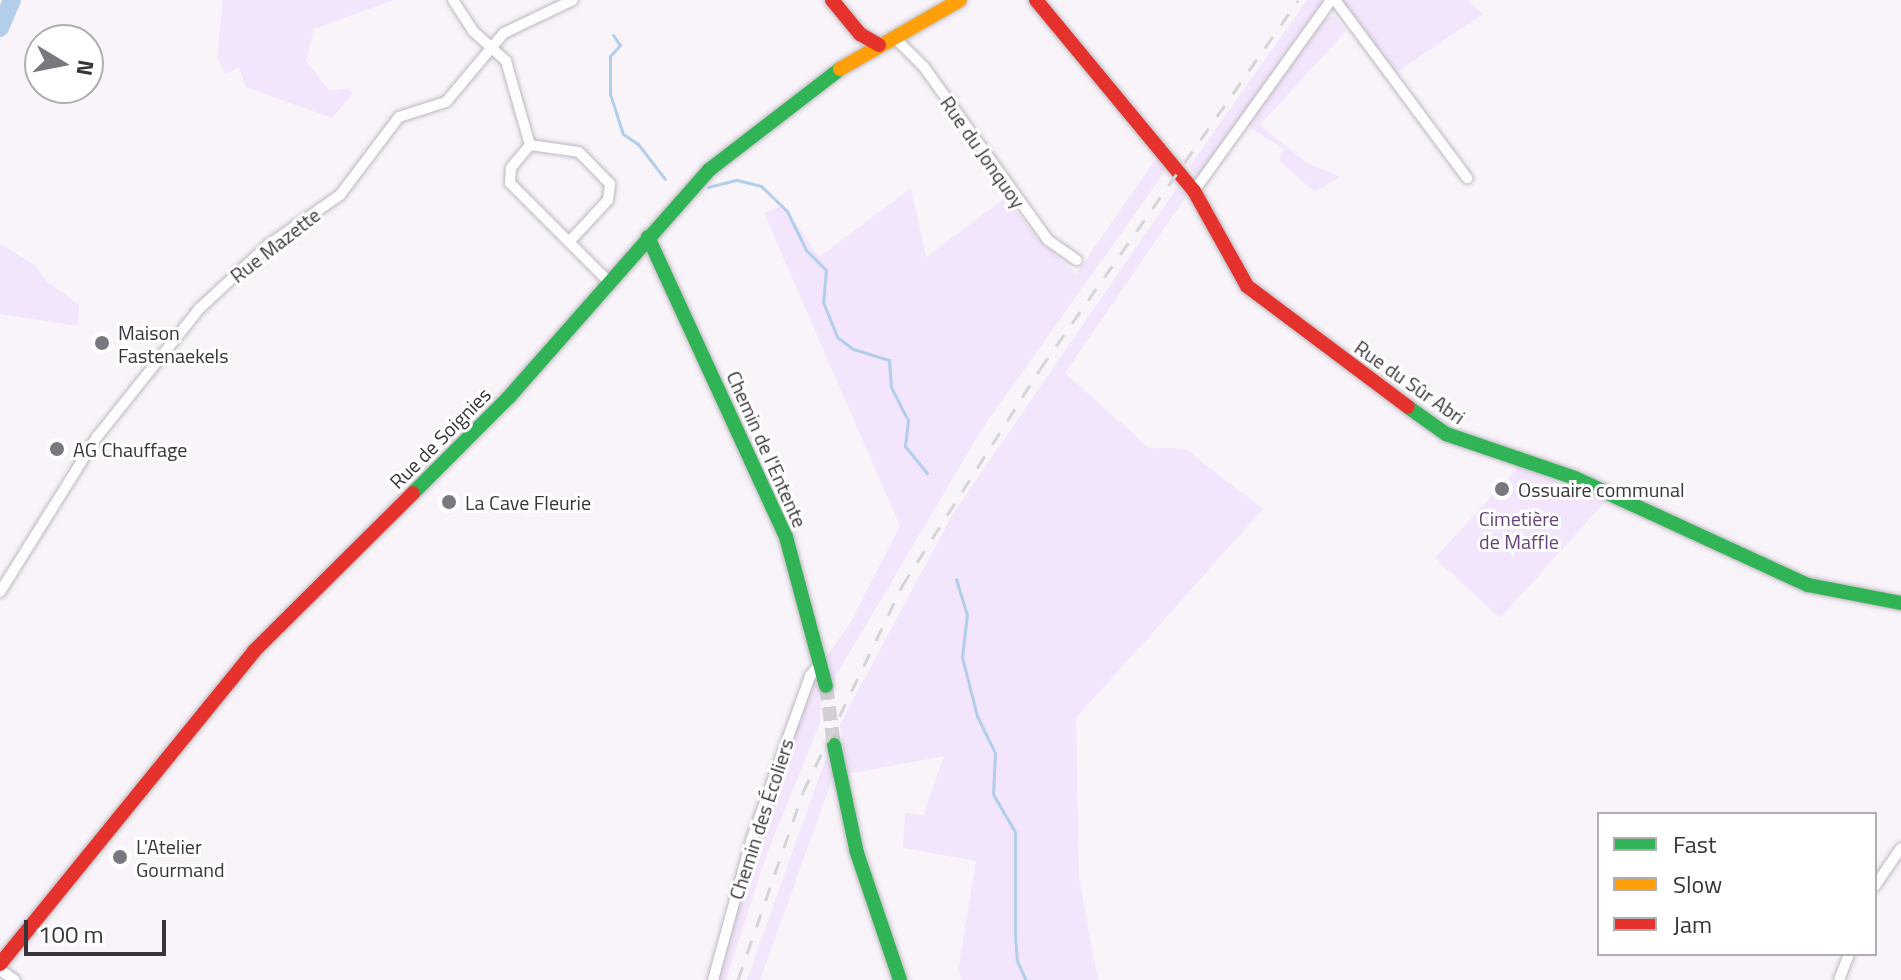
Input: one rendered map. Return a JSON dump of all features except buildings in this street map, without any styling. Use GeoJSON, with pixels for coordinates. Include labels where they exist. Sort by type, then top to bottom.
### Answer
{"type":"FeatureCollection","features":[{"type":"Feature","properties":{"kind":"street"},"geometry":{"type":"LineString","coordinates":[[453,0],[473,31],[506,61],[530,145]]}},
{"type":"Feature","properties":{"kind":"street","name":"Rue Mazette"},"geometry":{"type":"LineString","coordinates":[[0,592],[97,437],[172,339],[257,254],[340,195],[399,117],[446,102],[504,33],[573,0]]}},
{"type":"Feature","properties":{"kind":"street"},"geometry":{"type":"LineString","coordinates":[[832,0],[860,34],[879,45]]}},
{"type":"Feature","properties":{"kind":"street","name":"Rue de Soignies"},"geometry":{"type":"LineString","coordinates":[[0,964],[254,651],[509,397],[709,170],[864,52],[960,0]]}},
{"type":"Feature","properties":{"kind":"street","name":"Rue du Sûr Abri"},"geometry":{"type":"LineString","coordinates":[[1036,0],[1194,191],[1216,224],[1237,272],[1270,308],[1446,434],[1575,478],[1808,585],[1901,603]]}},
{"type":"Feature","properties":{"kind":"street"},"geometry":{"type":"LineString","coordinates":[[1194,191],[1333,0],[1467,178]]}},
{"type":"Feature","properties":{"kind":"street"},"geometry":{"type":"LineString","coordinates":[[860,34],[864,52]]}},
{"type":"Feature","properties":{"kind":"street","name":"Rue du Jonquoy"},"geometry":{"type":"LineString","coordinates":[[894,37],[924,67],[1048,240],[1077,260]]}},
{"type":"Feature","properties":{"kind":"street"},"geometry":{"type":"LineString","coordinates":[[530,145],[579,152],[610,184],[608,200],[569,242]]}},
{"type":"Feature","properties":{"kind":"street"},"geometry":{"type":"LineString","coordinates":[[530,145],[511,168],[510,183],[609,282]]}},
{"type":"Feature","properties":{"kind":"street","name":"Chemin de l'Entente"},"geometry":{"type":"LineString","coordinates":[[648,237],[786,537],[826,686]]}},
{"type":"Feature","properties":{"kind":"street","name":"Chemin des Écoliers"},"geometry":{"type":"LineString","coordinates":[[713,980],[751,841],[810,676],[821,663]]}},
{"type":"Feature","properties":{"kind":"street"},"geometry":{"type":"LineString","coordinates":[[834,745],[860,864],[900,980]]}},
{"type":"Feature","properties":{"kind":"street"},"geometry":{"type":"LineString","coordinates":[[1877,883],[1901,848]]}},
{"type":"Feature","properties":{"kind":"street"},"geometry":{"type":"LineString","coordinates":[[1839,980],[1848,956]]}},
{"type":"Feature","properties":{"kind":"street"},"geometry":{"type":"LineString","coordinates":[[0,970],[15,980]]}},
{"type":"Feature","properties":{"kind":"green space"},"geometry":{"type":"Polygon","coordinates":[[[223,0],[394,0],[314,29],[306,61],[330,91],[348,88],[353,93],[332,118],[246,87],[239,68],[225,74],[217,57],[223,0]]]}},
{"type":"Feature","properties":{"kind":"green space"},"geometry":{"type":"Polygon","coordinates":[[[1307,0],[1324,0],[1198,177],[1189,167],[1307,0]]]}},
{"type":"Feature","properties":{"kind":"green space"},"geometry":{"type":"Polygon","coordinates":[[[1341,0],[1468,0],[1483,14],[1394,74],[1341,0]]]}},
{"type":"Feature","properties":{"kind":"green space"},"geometry":{"type":"Polygon","coordinates":[[[1335,16],[1346,31],[1260,125],[1306,162],[1340,177],[1315,192],[1279,161],[1283,149],[1248,126],[1324,19],[1335,16]]]}},
{"type":"Feature","properties":{"kind":"green space"},"geometry":{"type":"Polygon","coordinates":[[[1157,157],[1166,170],[982,429],[832,682],[824,660],[849,625],[900,526],[764,213],[783,205],[819,257],[911,188],[926,257],[1006,197],[1037,238],[1076,274],[1157,157]]]}},
{"type":"Feature","properties":{"kind":"green space"},"geometry":{"type":"Polygon","coordinates":[[[1177,188],[1187,195],[1065,373],[1149,448],[1185,449],[1263,509],[1076,718],[1079,878],[1098,980],[962,980],[958,970],[976,861],[903,848],[905,813],[923,815],[944,756],[847,774],[840,724],[954,512],[1177,188]]]}},
{"type":"Feature","properties":{"kind":"green space"},"geometry":{"type":"Polygon","coordinates":[[[0,244],[35,265],[46,281],[79,305],[78,326],[0,314],[0,244]]]}},
{"type":"Feature","properties":{"kind":"green space","name":"Cimetière de Maffle"},"geometry":{"type":"Polygon","coordinates":[[[1520,465],[1604,503],[1500,618],[1435,558],[1520,465]]]}},
{"type":"Feature","properties":{"kind":"green space"},"geometry":{"type":"Polygon","coordinates":[[[813,678],[821,691],[820,723],[767,853],[726,980],[716,980],[754,845],[813,678]]]}},
{"type":"Feature","properties":{"kind":"green space"},"geometry":{"type":"Polygon","coordinates":[[[828,752],[833,777],[760,980],[747,980],[828,752]]]}},
{"type":"Feature","properties":{"kind":"waterway"},"geometry":{"type":"LineString","coordinates":[[0,28],[12,0]]}},
{"type":"Feature","properties":{"kind":"waterway"},"geometry":{"type":"LineString","coordinates":[[613,35],[620,45],[610,56],[610,94],[623,134],[638,144],[665,179]]}},
{"type":"Feature","properties":{"kind":"waterway"},"geometry":{"type":"LineString","coordinates":[[708,187],[737,180],[761,186],[787,211],[806,250],[826,270],[823,302],[837,337],[853,349],[889,360],[891,387],[908,421],[905,446],[927,473]]}},
{"type":"Feature","properties":{"kind":"waterway"},"geometry":{"type":"LineString","coordinates":[[956,579],[967,614],[962,657],[977,716],[995,753],[993,794],[1015,832],[1015,935],[1017,961],[1026,980]]}},
{"type":"Feature","properties":{"kind":"tunnel"},"geometry":{"type":"LineString","coordinates":[[826,686],[834,745]]}},
{"type":"Feature","properties":{"kind":"railway"},"geometry":{"type":"LineString","coordinates":[[738,980],[803,792],[902,586],[1040,369],[1298,0]]}},
{"type":"Feature","properties":{"kind":"traffic: fast"},"geometry":{"type":"LineString","coordinates":[[413,493],[509,397],[709,170],[840,69]]}},
{"type":"Feature","properties":{"kind":"traffic: fast"},"geometry":{"type":"LineString","coordinates":[[648,237],[786,537],[826,686]]}},
{"type":"Feature","properties":{"kind":"traffic: fast"},"geometry":{"type":"LineString","coordinates":[[1408,407],[1446,434],[1575,478],[1808,585],[1901,603]]}},
{"type":"Feature","properties":{"kind":"traffic: fast"},"geometry":{"type":"LineString","coordinates":[[834,745],[857,853],[900,980]]}},
{"type":"Feature","properties":{"kind":"traffic: slow"},"geometry":{"type":"LineString","coordinates":[[840,69],[960,0]]}},
{"type":"Feature","properties":{"kind":"traffic: jam"},"geometry":{"type":"LineString","coordinates":[[832,0],[860,34],[879,45]]}},
{"type":"Feature","properties":{"kind":"traffic: jam"},"geometry":{"type":"LineString","coordinates":[[1036,0],[1194,191],[1247,286],[1408,407]]}},
{"type":"Feature","properties":{"kind":"traffic: jam"},"geometry":{"type":"LineString","coordinates":[[0,964],[254,651],[413,493]]}},
{"type":"Feature","properties":{"kind":"place","name":"Maison Fastenaekels"},"geometry":{"type":"Point","coordinates":[102,343]}},
{"type":"Feature","properties":{"kind":"place","name":"AG Chauffage"},"geometry":{"type":"Point","coordinates":[57,449]}},
{"type":"Feature","properties":{"kind":"place","name":"Ossuaire communal"},"geometry":{"type":"Point","coordinates":[1502,489]}},
{"type":"Feature","properties":{"kind":"place","name":"La Cave Fleurie"},"geometry":{"type":"Point","coordinates":[449,502]}},
{"type":"Feature","properties":{"kind":"place","name":"L'Atelier Gourmand"},"geometry":{"type":"Point","coordinates":[120,857]}}]}
